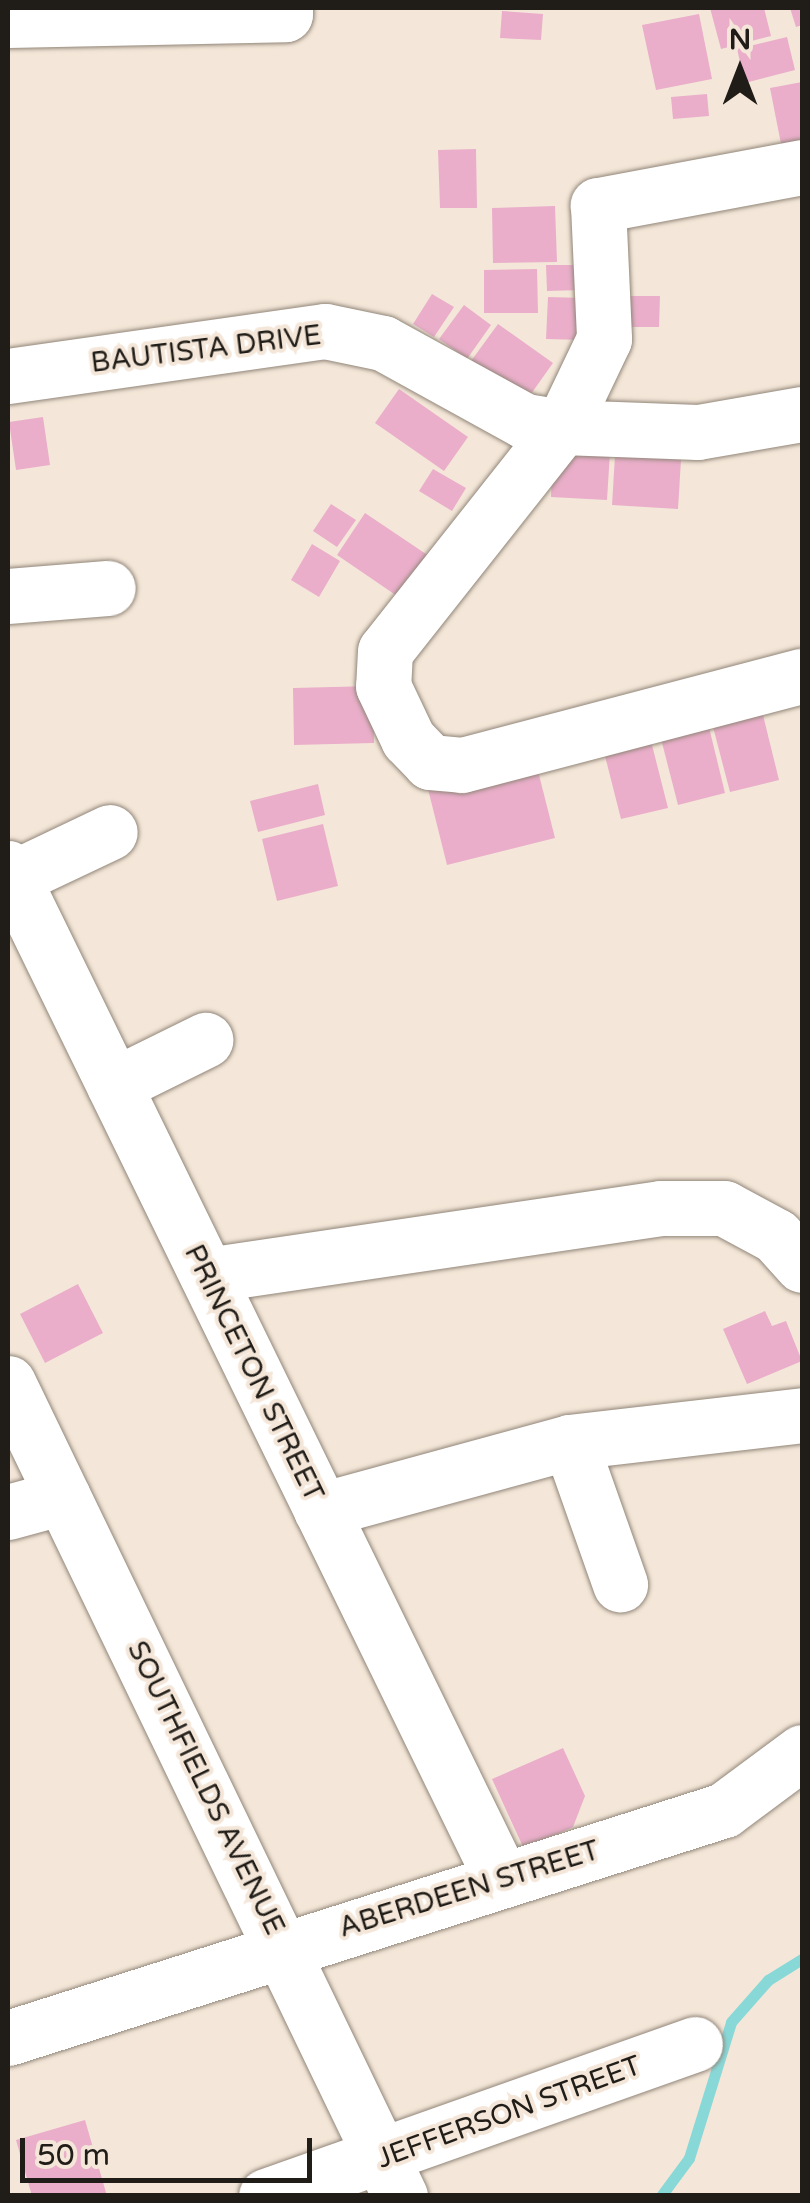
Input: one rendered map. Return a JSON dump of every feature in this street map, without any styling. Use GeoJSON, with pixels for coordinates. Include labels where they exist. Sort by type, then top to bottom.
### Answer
{"type":"FeatureCollection","features":[{"type":"Feature","properties":{"kind":"street"},"geometry":{"type":"LineString","coordinates":[[8,20],[285,14],[284,8]]}},
{"type":"Feature","properties":{"kind":"street"},"geometry":{"type":"LineString","coordinates":[[802,167],[598,205],[604,339],[562,427],[385,651],[384,686],[408,739],[430,762],[462,766],[802,676]]}},
{"type":"Feature","properties":{"kind":"street","name":"BAUTISTA DRIVE"},"geometry":{"type":"LineString","coordinates":[[8,376],[325,331],[383,343],[525,421],[562,427],[698,432],[802,414]]}},
{"type":"Feature","properties":{"kind":"street"},"geometry":{"type":"LineString","coordinates":[[8,596],[108,588]]}},
{"type":"Feature","properties":{"kind":"street"},"geometry":{"type":"LineString","coordinates":[[10,873],[110,832]]}},
{"type":"Feature","properties":{"kind":"street","name":"PRINCETON STREET"},"geometry":{"type":"LineString","coordinates":[[10,873],[501,1878]]}},
{"type":"Feature","properties":{"kind":"street"},"geometry":{"type":"LineString","coordinates":[[114,1086],[205,1040]]}},
{"type":"Feature","properties":{"kind":"street"},"geometry":{"type":"LineString","coordinates":[[206,1275],[661,1208],[724,1208],[776,1236],[802,1265]]}},
{"type":"Feature","properties":{"kind":"street","name":"SOUTHFIELDS AVENUE"},"geometry":{"type":"LineString","coordinates":[[8,1383],[285,1947],[392,2177]]}},
{"type":"Feature","properties":{"kind":"street"},"geometry":{"type":"LineString","coordinates":[[322,1510],[570,1442],[802,1415]]}},
{"type":"Feature","properties":{"kind":"street"},"geometry":{"type":"LineString","coordinates":[[570,1442],[620,1584]]}},
{"type":"Feature","properties":{"kind":"street"},"geometry":{"type":"LineString","coordinates":[[8,1512],[62,1497]]}},
{"type":"Feature","properties":{"kind":"street","name":"ABERDEEN STREET"},"geometry":{"type":"LineString","coordinates":[[8,2038],[724,1810],[802,1752]]}},
{"type":"Feature","properties":{"kind":"street","name":"JEFFERSON STREET"},"geometry":{"type":"LineString","coordinates":[[266,2196],[392,2177],[696,2044]]}},
{"type":"Feature","properties":{"kind":"building"},"geometry":{"type":"Polygon","coordinates":[[[710,8],[764,8],[771,36],[721,49],[710,8]]]}},
{"type":"Feature","properties":{"kind":"building"},"geometry":{"type":"Polygon","coordinates":[[[790,8],[802,8],[802,25],[796,27],[790,8]]]}},
{"type":"Feature","properties":{"kind":"building"},"geometry":{"type":"Polygon","coordinates":[[[502,11],[543,14],[541,40],[500,38],[502,11]]]}},
{"type":"Feature","properties":{"kind":"building"},"geometry":{"type":"Polygon","coordinates":[[[699,14],[712,79],[656,90],[642,25],[699,14]]]}},
{"type":"Feature","properties":{"kind":"building"},"geometry":{"type":"Polygon","coordinates":[[[787,37],[795,70],[745,83],[737,49],[787,37]]]}},
{"type":"Feature","properties":{"kind":"building"},"geometry":{"type":"Polygon","coordinates":[[[802,82],[802,150],[783,154],[770,88],[802,82]]]}},
{"type":"Feature","properties":{"kind":"building"},"geometry":{"type":"Polygon","coordinates":[[[707,94],[709,116],[673,119],[671,97],[707,94]]]}},
{"type":"Feature","properties":{"kind":"building"},"geometry":{"type":"Polygon","coordinates":[[[476,149],[477,208],[440,208],[438,150],[476,149]]]}},
{"type":"Feature","properties":{"kind":"building"},"geometry":{"type":"Polygon","coordinates":[[[555,206],[557,262],[493,263],[492,208],[555,206]]]}},
{"type":"Feature","properties":{"kind":"building"},"geometry":{"type":"Polygon","coordinates":[[[546,265],[582,265],[582,290],[547,291],[546,265]]]}},
{"type":"Feature","properties":{"kind":"building"},"geometry":{"type":"Polygon","coordinates":[[[537,269],[538,313],[484,313],[484,270],[537,269]]]}},
{"type":"Feature","properties":{"kind":"building"},"geometry":{"type":"Polygon","coordinates":[[[432,294],[454,307],[434,337],[413,324],[432,294]]]}},
{"type":"Feature","properties":{"kind":"building"},"geometry":{"type":"Polygon","coordinates":[[[622,296],[660,296],[659,327],[622,327],[622,296]]]}},
{"type":"Feature","properties":{"kind":"building"},"geometry":{"type":"Polygon","coordinates":[[[548,297],[585,298],[583,340],[546,339],[548,297]]]}},
{"type":"Feature","properties":{"kind":"building"},"geometry":{"type":"Polygon","coordinates":[[[464,305],[491,325],[467,359],[439,339],[464,305]]]}},
{"type":"Feature","properties":{"kind":"building"},"geometry":{"type":"Polygon","coordinates":[[[498,324],[553,363],[526,401],[471,361],[498,324]]]}},
{"type":"Feature","properties":{"kind":"building"},"geometry":{"type":"Polygon","coordinates":[[[399,389],[468,437],[444,471],[375,423],[399,389]]]}},
{"type":"Feature","properties":{"kind":"building"},"geometry":{"type":"Polygon","coordinates":[[[43,417],[50,465],[16,470],[9,422],[43,417]]]}},
{"type":"Feature","properties":{"kind":"building"},"geometry":{"type":"Polygon","coordinates":[[[553,449],[610,452],[607,500],[551,497],[553,449]]]}},
{"type":"Feature","properties":{"kind":"building"},"geometry":{"type":"Polygon","coordinates":[[[615,456],[681,460],[678,509],[612,505],[615,456]]]}},
{"type":"Feature","properties":{"kind":"building"},"geometry":{"type":"Polygon","coordinates":[[[433,469],[466,488],[452,511],[419,491],[433,469]]]}},
{"type":"Feature","properties":{"kind":"building"},"geometry":{"type":"Polygon","coordinates":[[[331,504],[356,520],[337,547],[313,531],[331,504]]]}},
{"type":"Feature","properties":{"kind":"building"},"geometry":{"type":"Polygon","coordinates":[[[365,513],[429,556],[400,598],[337,555],[365,513]]]}},
{"type":"Feature","properties":{"kind":"building"},"geometry":{"type":"Polygon","coordinates":[[[312,544],[340,561],[319,597],[291,580],[312,544]]]}},
{"type":"Feature","properties":{"kind":"building"},"geometry":{"type":"Polygon","coordinates":[[[373,686],[374,743],[294,745],[293,688],[373,686]]]}},
{"type":"Feature","properties":{"kind":"building"},"geometry":{"type":"Polygon","coordinates":[[[762,711],[779,780],[730,792],[712,723],[762,711]]]}},
{"type":"Feature","properties":{"kind":"building"},"geometry":{"type":"Polygon","coordinates":[[[707,719],[725,793],[678,805],[659,731],[707,719]]]}},
{"type":"Feature","properties":{"kind":"building"},"geometry":{"type":"Polygon","coordinates":[[[651,741],[668,808],[621,819],[604,752],[651,741]]]}},
{"type":"Feature","properties":{"kind":"building"},"geometry":{"type":"Polygon","coordinates":[[[536,763],[555,838],[447,865],[428,789],[536,763]]]}},
{"type":"Feature","properties":{"kind":"building"},"geometry":{"type":"Polygon","coordinates":[[[318,784],[325,815],[258,832],[250,801],[318,784]]]}},
{"type":"Feature","properties":{"kind":"building"},"geometry":{"type":"Polygon","coordinates":[[[323,824],[338,886],[277,901],[262,839],[323,824]]]}},
{"type":"Feature","properties":{"kind":"building"},"geometry":{"type":"Polygon","coordinates":[[[78,1284],[103,1333],[45,1363],[20,1314],[78,1284]]]}},
{"type":"Feature","properties":{"kind":"building"},"geometry":{"type":"Polygon","coordinates":[[[765,1311],[772,1326],[786,1321],[802,1361],[747,1384],[723,1329],[765,1311]]]}},
{"type":"Feature","properties":{"kind":"building"},"geometry":{"type":"Polygon","coordinates":[[[563,1748],[585,1796],[573,1827],[524,1849],[492,1779],[563,1748]]]}},
{"type":"Feature","properties":{"kind":"building"},"geometry":{"type":"Polygon","coordinates":[[[85,2120],[107,2196],[32,2196],[16,2140],[85,2120]]]}},
{"type":"Feature","properties":{"kind":"waterway"},"geometry":{"type":"LineString","coordinates":[[661,2196],[689,2158],[731,2022],[768,1980],[802,1959]]}}]}
